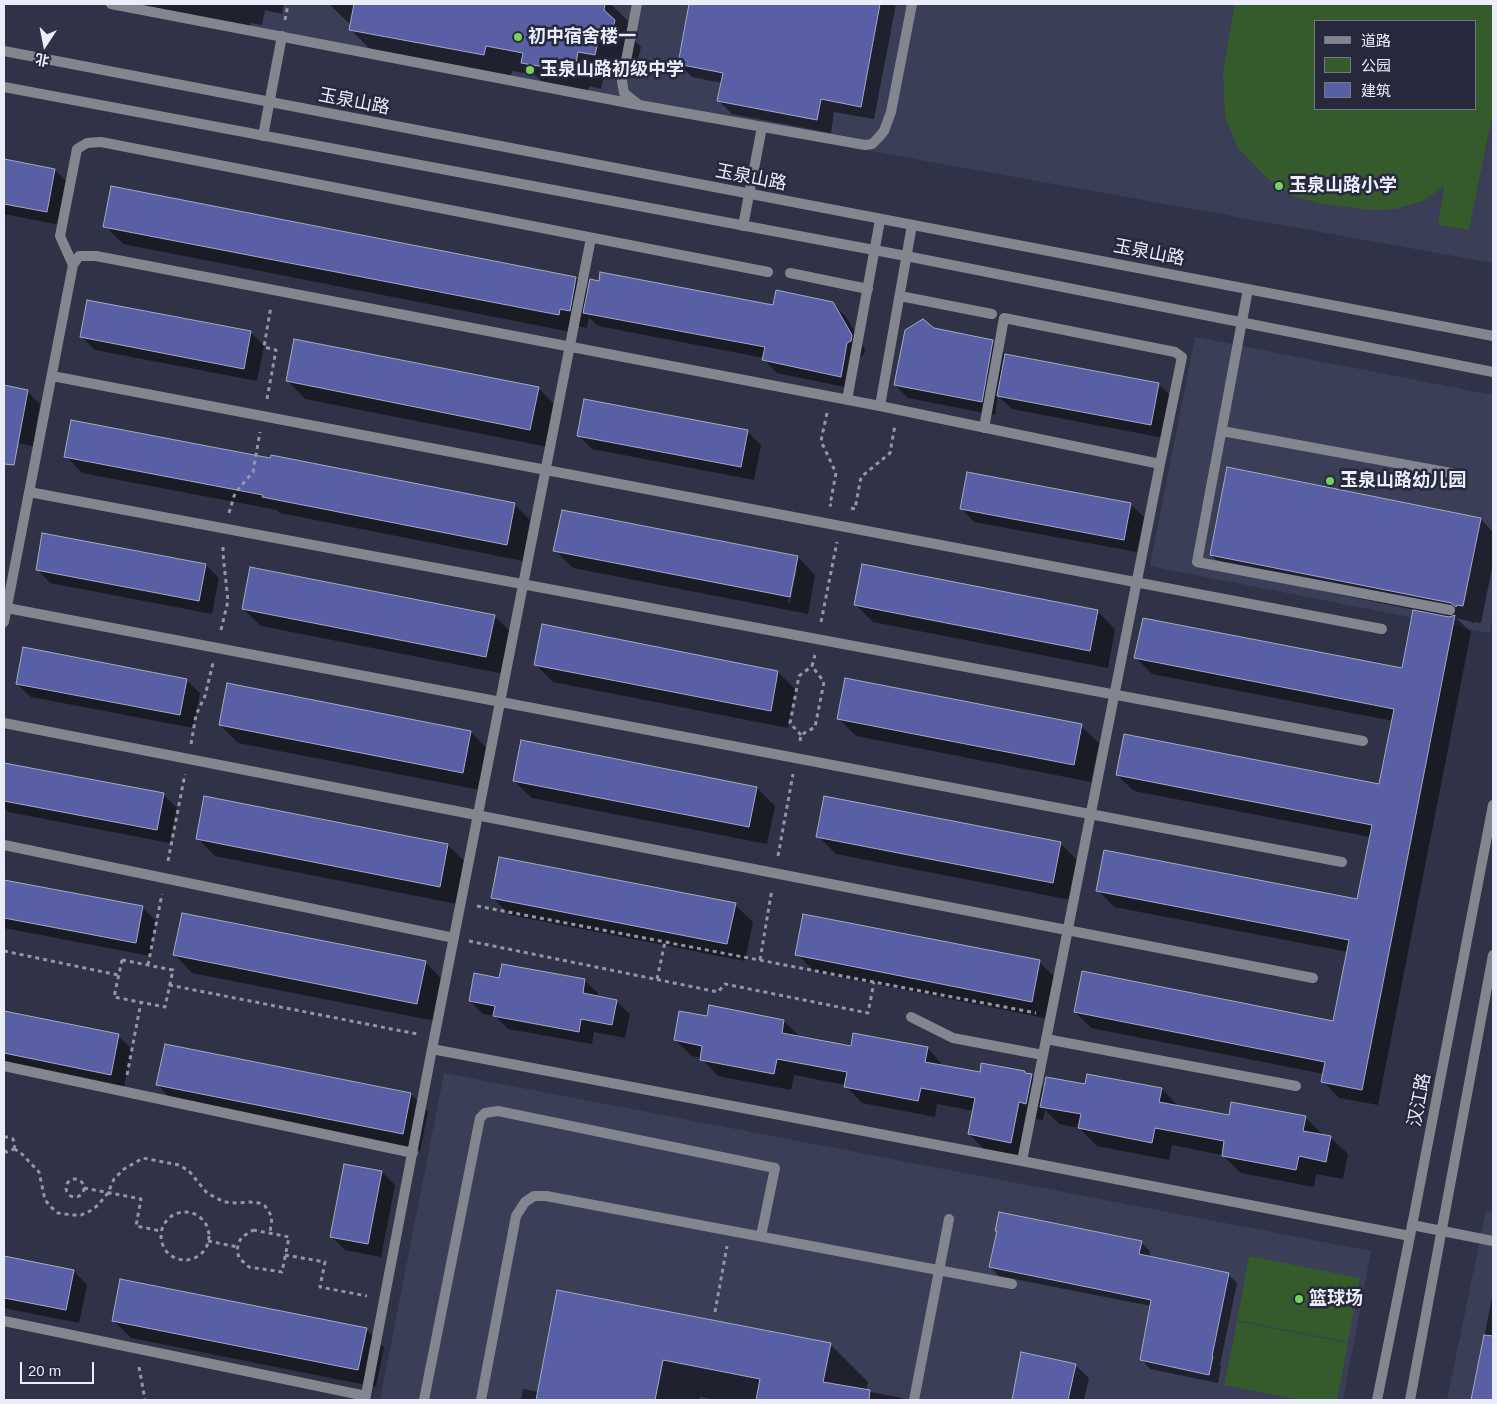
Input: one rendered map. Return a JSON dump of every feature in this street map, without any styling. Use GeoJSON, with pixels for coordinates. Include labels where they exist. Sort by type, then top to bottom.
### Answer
{"type":"FeatureCollection","features":[{"type":"Feature","properties":{"kind":"street"},"geometry":{"type":"LineString","coordinates":[[111,4],[864,146],[872,144],[884,131],[891,112],[912,4]]}},
{"type":"Feature","properties":{"kind":"street"},"geometry":{"type":"LineString","coordinates":[[637,4],[622,82],[624,93],[639,105]]}},
{"type":"Feature","properties":{"kind":"street"},"geometry":{"type":"LineString","coordinates":[[263,136],[282,36]]}},
{"type":"Feature","properties":{"kind":"street","name":"玉泉山路"},"geometry":{"type":"LineString","coordinates":[[4,51],[1493,336]]}},
{"type":"Feature","properties":{"kind":"street"},"geometry":{"type":"LineString","coordinates":[[4,87],[906,256],[1493,372]]}},
{"type":"Feature","properties":{"kind":"street"},"geometry":{"type":"LineString","coordinates":[[743,226],[762,127]]}},
{"type":"Feature","properties":{"kind":"street"},"geometry":{"type":"LineString","coordinates":[[73,266],[60,236],[76,149],[86,143],[101,142],[768,272]]}},
{"type":"Feature","properties":{"kind":"street"},"geometry":{"type":"LineString","coordinates":[[847,400],[880,220]]}},
{"type":"Feature","properties":{"kind":"street"},"geometry":{"type":"LineString","coordinates":[[880,406],[912,225]]}},
{"type":"Feature","properties":{"kind":"street"},"geometry":{"type":"LineString","coordinates":[[4,1321],[365,1398],[592,238]]}},
{"type":"Feature","properties":{"kind":"street"},"geometry":{"type":"LineString","coordinates":[[4,622],[73,266],[80,256],[96,256],[898,409],[1160,464]]}},
{"type":"Feature","properties":{"kind":"street"},"geometry":{"type":"LineString","coordinates":[[790,273],[868,289]]}},
{"type":"Feature","properties":{"kind":"street"},"geometry":{"type":"LineString","coordinates":[[1248,289],[1197,562],[1450,610]]}},
{"type":"Feature","properties":{"kind":"street"},"geometry":{"type":"LineString","coordinates":[[900,296],[992,314]]}},
{"type":"Feature","properties":{"kind":"street"},"geometry":{"type":"LineString","coordinates":[[984,428],[1004,318],[1175,352],[1182,357],[1022,1161]]}},
{"type":"Feature","properties":{"kind":"street"},"geometry":{"type":"LineString","coordinates":[[52,376],[1382,629]]}},
{"type":"Feature","properties":{"kind":"street"},"geometry":{"type":"LineString","coordinates":[[1222,431],[1451,473]]}},
{"type":"Feature","properties":{"kind":"street"},"geometry":{"type":"LineString","coordinates":[[29,492],[1363,742]]}},
{"type":"Feature","properties":{"kind":"street"},"geometry":{"type":"LineString","coordinates":[[6,608],[1342,862]]}},
{"type":"Feature","properties":{"kind":"street"},"geometry":{"type":"LineString","coordinates":[[4,723],[1313,978]]}},
{"type":"Feature","properties":{"kind":"street","name":"汉江路"},"geometry":{"type":"LineString","coordinates":[[1377,1400],[1412,1231],[1493,805]]}},
{"type":"Feature","properties":{"kind":"street"},"geometry":{"type":"LineString","coordinates":[[4,845],[454,938]]}},
{"type":"Feature","properties":{"kind":"street"},"geometry":{"type":"LineString","coordinates":[[1410,1400],[1493,955]]}},
{"type":"Feature","properties":{"kind":"street"},"geometry":{"type":"LineString","coordinates":[[911,1017],[954,1038],[1043,1055]]}},
{"type":"Feature","properties":{"kind":"street"},"geometry":{"type":"LineString","coordinates":[[1046,1039],[1296,1086]]}},
{"type":"Feature","properties":{"kind":"street"},"geometry":{"type":"LineString","coordinates":[[432,1049],[1022,1161],[1412,1231],[1442,1231],[1493,1241]]}},
{"type":"Feature","properties":{"kind":"street"},"geometry":{"type":"LineString","coordinates":[[4,1066],[413,1153]]}},
{"type":"Feature","properties":{"kind":"street"},"geometry":{"type":"LineString","coordinates":[[424,1400],[480,1118],[485,1113],[498,1112],[775,1168],[761,1236]]}},
{"type":"Feature","properties":{"kind":"street"},"geometry":{"type":"LineString","coordinates":[[481,1400],[516,1216],[525,1202],[534,1196],[546,1196],[1012,1284]]}},
{"type":"Feature","properties":{"kind":"street"},"geometry":{"type":"LineString","coordinates":[[914,1400],[949,1219]]}},
{"type":"Feature","properties":{"kind":"path"},"geometry":{"type":"LineString","coordinates":[[148,965],[196,715],[206,696],[228,601],[223,554],[224,528],[235,492],[253,472],[276,350],[264,347],[274,290]]}},
{"type":"Feature","properties":{"kind":"path"},"geometry":{"type":"LineString","coordinates":[[830,396],[821,441],[836,473],[830,505],[843,508],[855,509],[861,477],[890,453],[898,409]]}},
{"type":"Feature","properties":{"kind":"path"},"geometry":{"type":"LineString","coordinates":[[801,735],[790,723],[799,676],[812,666],[843,508]]}},
{"type":"Feature","properties":{"kind":"path"},"geometry":{"type":"LineString","coordinates":[[760,960],[795,758],[801,735],[814,727],[824,682],[812,666]]}},
{"type":"Feature","properties":{"kind":"path"},"geometry":{"type":"LineString","coordinates":[[461,903],[1051,1016]]}},
{"type":"Feature","properties":{"kind":"path"},"geometry":{"type":"LineString","coordinates":[[454,938],[718,992],[725,984],[868,1013],[874,982]]}},
{"type":"Feature","properties":{"kind":"path"},"geometry":{"type":"LineString","coordinates":[[657,979],[665,942]]}},
{"type":"Feature","properties":{"kind":"path"},"geometry":{"type":"LineString","coordinates":[[4,951],[118,975]]}},
{"type":"Feature","properties":{"kind":"path"},"geometry":{"type":"LineString","coordinates":[[122,960],[173,970],[165,1007],[114,996],[118,975],[122,960]]}},
{"type":"Feature","properties":{"kind":"path"},"geometry":{"type":"LineString","coordinates":[[170,985],[434,1038]]}},
{"type":"Feature","properties":{"kind":"path"},"geometry":{"type":"LineString","coordinates":[[124,1091],[141,1002]]}},
{"type":"Feature","properties":{"kind":"path"},"geometry":{"type":"LineString","coordinates":[[4,1137],[13,1139],[14,1149]]}},
{"type":"Feature","properties":{"kind":"path"},"geometry":{"type":"LineString","coordinates":[[4,1152],[14,1149],[20,1152],[39,1172],[45,1200],[58,1213],[73,1216],[81,1215],[98,1205],[108,1193],[114,1179],[124,1169],[142,1158],[179,1165],[189,1172],[214,1198],[229,1203],[254,1202],[265,1206],[272,1217],[270,1233]]}},
{"type":"Feature","properties":{"kind":"path"},"geometry":{"type":"LineString","coordinates":[[74,1180],[82,1182],[84,1188],[83,1194],[78,1197],[70,1195],[66,1190],[67,1185],[74,1180]]}},
{"type":"Feature","properties":{"kind":"path"},"geometry":{"type":"LineString","coordinates":[[84,1188],[141,1199],[136,1226],[161,1231]]}},
{"type":"Feature","properties":{"kind":"path"},"geometry":{"type":"LineString","coordinates":[[184,1212],[192,1213],[205,1222],[208,1229],[207,1245],[203,1252],[188,1260],[173,1257],[166,1252],[162,1245],[161,1231],[164,1222],[170,1217],[184,1212]]}},
{"type":"Feature","properties":{"kind":"path"},"geometry":{"type":"LineString","coordinates":[[253,1230],[270,1233],[289,1237],[282,1272],[249,1266],[239,1258],[238,1242],[247,1233],[253,1230]]}},
{"type":"Feature","properties":{"kind":"path"},"geometry":{"type":"LineString","coordinates":[[715,1312],[730,1231]]}},
{"type":"Feature","properties":{"kind":"path"},"geometry":{"type":"LineString","coordinates":[[208,1240],[238,1247]]}},
{"type":"Feature","properties":{"kind":"path"},"geometry":{"type":"LineString","coordinates":[[285,1255],[325,1262],[320,1287],[384,1300]]}},
{"type":"Feature","properties":{"kind":"path"},"geometry":{"type":"LineString","coordinates":[[119,1345],[134,1359],[140,1370],[146,1400]]}},
{"type":"Feature","properties":{"kind":"shaded area","name":"玉泉山路小学"},"geometry":{"type":"Polygon","coordinates":[[[94,4],[1493,4],[1493,263],[609,104],[282,36],[94,4]]]}},
{"type":"Feature","properties":{"kind":"shaded area","name":"玉泉山路幼儿园"},"geometry":{"type":"Polygon","coordinates":[[[1195,337],[1493,395],[1493,616],[1490,633],[1150,566],[1195,337]]]}},
{"type":"Feature","properties":{"kind":"shaded area"},"geometry":{"type":"Polygon","coordinates":[[[444,1073],[1371,1251],[1343,1400],[380,1400],[444,1073]]]}},
{"type":"Feature","properties":{"kind":"shaded area"},"geometry":{"type":"Polygon","coordinates":[[[1486,1210],[1493,1212],[1493,1400],[1447,1400],[1486,1210]]]}},
{"type":"Feature","properties":{"kind":"green space"},"geometry":{"type":"Polygon","coordinates":[[[1235,4],[1493,4],[1493,112],[1469,230],[1438,225],[1444,186],[1423,201],[1396,209],[1370,210],[1318,203],[1293,196],[1267,178],[1238,148],[1225,117],[1223,71],[1235,4]]]}},
{"type":"Feature","properties":{"kind":"green space","name":"篮球场"},"geometry":{"type":"Polygon","coordinates":[[[1249,1256],[1360,1278],[1348,1342],[1237,1320],[1249,1256]]]}},
{"type":"Feature","properties":{"kind":"green space","name":"篮球场"},"geometry":{"type":"Polygon","coordinates":[[[1237,1321],[1348,1343],[1337,1400],[1300,1400],[1224,1385],[1237,1321]]]}},
{"type":"Feature","properties":{"kind":"building","name":"初中宿舍楼一"},"geometry":{"type":"Polygon","coordinates":[[[354,4],[605,4],[604,10],[615,20],[611,36],[598,42],[595,55],[578,52],[576,64],[563,61],[562,70],[521,63],[523,53],[486,46],[484,55],[349,30],[354,4]]]}},
{"type":"Feature","properties":{"kind":"building"},"geometry":{"type":"Polygon","coordinates":[[[689,4],[880,4],[861,107],[821,99],[817,120],[717,101],[723,73],[678,64],[689,4]]]}},
{"type":"Feature","properties":{"kind":"building"},"geometry":{"type":"Polygon","coordinates":[[[4,159],[55,169],[47,212],[4,204],[4,159]]]}},
{"type":"Feature","properties":{"kind":"building"},"geometry":{"type":"Polygon","coordinates":[[[111,186],[576,277],[570,311],[560,309],[559,315],[103,227],[111,186]]]}},
{"type":"Feature","properties":{"kind":"building"},"geometry":{"type":"Polygon","coordinates":[[[600,272],[773,305],[776,290],[833,302],[852,335],[851,341],[847,343],[841,377],[762,360],[765,347],[583,313],[590,279],[599,281],[600,272]]]}},
{"type":"Feature","properties":{"kind":"building"},"geometry":{"type":"Polygon","coordinates":[[[87,300],[251,331],[244,369],[80,337],[87,300]]]}},
{"type":"Feature","properties":{"kind":"building"},"geometry":{"type":"Polygon","coordinates":[[[923,319],[934,328],[993,340],[982,402],[894,385],[905,330],[923,319]]]}},
{"type":"Feature","properties":{"kind":"building"},"geometry":{"type":"Polygon","coordinates":[[[294,339],[539,387],[530,430],[286,381],[294,339]]]}},
{"type":"Feature","properties":{"kind":"building"},"geometry":{"type":"Polygon","coordinates":[[[1005,354],[1159,383],[1151,425],[997,396],[1005,354]]]}},
{"type":"Feature","properties":{"kind":"building"},"geometry":{"type":"Polygon","coordinates":[[[4,385],[28,390],[14,465],[4,464],[4,385]]]}},
{"type":"Feature","properties":{"kind":"building"},"geometry":{"type":"Polygon","coordinates":[[[584,399],[748,430],[741,467],[577,436],[584,399]]]}},
{"type":"Feature","properties":{"kind":"building"},"geometry":{"type":"Polygon","coordinates":[[[71,420],[270,458],[271,455],[515,503],[507,545],[262,497],[263,495],[64,457],[71,420]]]}},
{"type":"Feature","properties":{"kind":"building"},"geometry":{"type":"Polygon","coordinates":[[[1227,467],[1481,518],[1463,606],[1457,605],[1456,607],[1451,603],[1210,555],[1227,467]]]}},
{"type":"Feature","properties":{"kind":"building"},"geometry":{"type":"Polygon","coordinates":[[[967,472],[1131,503],[1124,540],[960,509],[967,472]]]}},
{"type":"Feature","properties":{"kind":"building"},"geometry":{"type":"Polygon","coordinates":[[[562,510],[798,556],[790,597],[553,551],[562,510]]]}},
{"type":"Feature","properties":{"kind":"building"},"geometry":{"type":"Polygon","coordinates":[[[42,533],[206,564],[199,601],[36,570],[42,533]]]}},
{"type":"Feature","properties":{"kind":"building"},"geometry":{"type":"Polygon","coordinates":[[[862,564],[1098,610],[1090,651],[854,605],[862,564]]]}},
{"type":"Feature","properties":{"kind":"building"},"geometry":{"type":"Polygon","coordinates":[[[250,567],[495,615],[486,657],[242,609],[250,567]]]}},
{"type":"Feature","properties":{"kind":"building"},"geometry":{"type":"Polygon","coordinates":[[[1413,610],[1449,617],[1455,615],[1362,1090],[1321,1082],[1325,1062],[1074,1012],[1082,971],[1333,1021],[1349,940],[1096,891],[1104,850],[1357,899],[1372,825],[1116,775],[1124,734],[1379,784],[1394,709],[1134,658],[1143,618],[1402,668],[1413,610]]]}},
{"type":"Feature","properties":{"kind":"building"},"geometry":{"type":"Polygon","coordinates":[[[542,624],[778,671],[771,711],[534,665],[542,624]]]}},
{"type":"Feature","properties":{"kind":"building"},"geometry":{"type":"Polygon","coordinates":[[[23,647],[187,679],[180,715],[16,684],[23,647]]]}},
{"type":"Feature","properties":{"kind":"building"},"geometry":{"type":"Polygon","coordinates":[[[845,678],[1082,724],[1074,765],[837,719],[845,678]]]}},
{"type":"Feature","properties":{"kind":"building"},"geometry":{"type":"Polygon","coordinates":[[[227,683],[471,731],[463,773],[219,725],[227,683]]]}},
{"type":"Feature","properties":{"kind":"building"},"geometry":{"type":"Polygon","coordinates":[[[521,740],[757,787],[749,827],[513,781],[521,740]]]}},
{"type":"Feature","properties":{"kind":"building"},"geometry":{"type":"Polygon","coordinates":[[[4,763],[164,793],[157,830],[4,801],[4,763]]]}},
{"type":"Feature","properties":{"kind":"building"},"geometry":{"type":"Polygon","coordinates":[[[204,796],[448,844],[440,887],[196,839],[204,796]]]}},
{"type":"Feature","properties":{"kind":"building"},"geometry":{"type":"Polygon","coordinates":[[[824,796],[1061,842],[1053,883],[816,837],[824,796]]]}},
{"type":"Feature","properties":{"kind":"building"},"geometry":{"type":"Polygon","coordinates":[[[499,857],[736,903],[727,944],[491,898],[499,857]]]}},
{"type":"Feature","properties":{"kind":"building"},"geometry":{"type":"Polygon","coordinates":[[[4,880],[143,906],[136,943],[4,918],[4,880]]]}},
{"type":"Feature","properties":{"kind":"building"},"geometry":{"type":"Polygon","coordinates":[[[182,913],[426,961],[417,1004],[173,955],[182,913]]]}},
{"type":"Feature","properties":{"kind":"building"},"geometry":{"type":"Polygon","coordinates":[[[803,914],[1040,960],[1032,1002],[795,955],[803,914]]]}},
{"type":"Feature","properties":{"kind":"building"},"geometry":{"type":"Polygon","coordinates":[[[502,964],[585,979],[583,993],[617,1000],[612,1025],[581,1019],[579,1032],[493,1016],[495,1006],[469,1001],[474,973],[499,978],[502,964]]]}},
{"type":"Feature","properties":{"kind":"building"},"geometry":{"type":"Polygon","coordinates":[[[709,1005],[784,1020],[782,1033],[851,1046],[853,1033],[928,1047],[925,1062],[980,1072],[981,1063],[1025,1071],[1025,1073],[1032,1074],[1026,1104],[1019,1102],[1011,1143],[968,1134],[975,1098],[921,1088],[918,1101],[844,1087],[847,1072],[777,1059],[774,1074],[700,1060],[702,1046],[674,1040],[679,1011],[707,1016],[709,1005]]]}},
{"type":"Feature","properties":{"kind":"building"},"geometry":{"type":"Polygon","coordinates":[[[4,1011],[119,1034],[111,1075],[4,1053],[4,1011]]]}},
{"type":"Feature","properties":{"kind":"building"},"geometry":{"type":"Polygon","coordinates":[[[165,1044],[411,1093],[403,1134],[156,1085],[165,1044]]]}},
{"type":"Feature","properties":{"kind":"building"},"geometry":{"type":"Polygon","coordinates":[[[1087,1074],[1162,1088],[1159,1102],[1229,1115],[1231,1102],[1306,1116],[1303,1131],[1331,1136],[1326,1162],[1299,1156],[1296,1170],[1222,1156],[1224,1141],[1155,1128],[1152,1143],[1078,1128],[1081,1114],[1040,1107],[1046,1077],[1085,1084],[1087,1074]]]}},
{"type":"Feature","properties":{"kind":"building"},"geometry":{"type":"Polygon","coordinates":[[[344,1164],[382,1171],[368,1244],[330,1237],[344,1164]]]}},
{"type":"Feature","properties":{"kind":"building"},"geometry":{"type":"Polygon","coordinates":[[[999,1212],[1142,1241],[1139,1254],[1229,1273],[1209,1375],[1140,1360],[1151,1300],[989,1267],[999,1212]]]}},
{"type":"Feature","properties":{"kind":"building"},"geometry":{"type":"Polygon","coordinates":[[[4,1256],[74,1270],[66,1310],[4,1298],[4,1256]]]}},
{"type":"Feature","properties":{"kind":"building"},"geometry":{"type":"Polygon","coordinates":[[[120,1279],[367,1328],[358,1370],[112,1321],[120,1279]]]}},
{"type":"Feature","properties":{"kind":"building"},"geometry":{"type":"Polygon","coordinates":[[[557,1290],[831,1343],[823,1382],[870,1390],[869,1400],[756,1400],[760,1379],[663,1360],[655,1400],[536,1400],[557,1290]]]}},
{"type":"Feature","properties":{"kind":"building"},"geometry":{"type":"Polygon","coordinates":[[[1484,1335],[1493,1336],[1493,1400],[1471,1400],[1484,1335]]]}},
{"type":"Feature","properties":{"kind":"building"},"geometry":{"type":"Polygon","coordinates":[[[1021,1352],[1076,1364],[1068,1400],[1012,1400],[1021,1352]]]}},
{"type":"Feature","properties":{"kind":"place","name":"初中宿舍楼一"},"geometry":{"type":"Point","coordinates":[518,37]}},
{"type":"Feature","properties":{"kind":"place","name":"玉泉山路初级中学"},"geometry":{"type":"Point","coordinates":[530,70]}},
{"type":"Feature","properties":{"kind":"place","name":"玉泉山路小学"},"geometry":{"type":"Point","coordinates":[1279,186]}},
{"type":"Feature","properties":{"kind":"place","name":"玉泉山路幼儿园"},"geometry":{"type":"Point","coordinates":[1330,481]}},
{"type":"Feature","properties":{"kind":"place","name":"篮球场"},"geometry":{"type":"Point","coordinates":[1299,1299]}}]}
